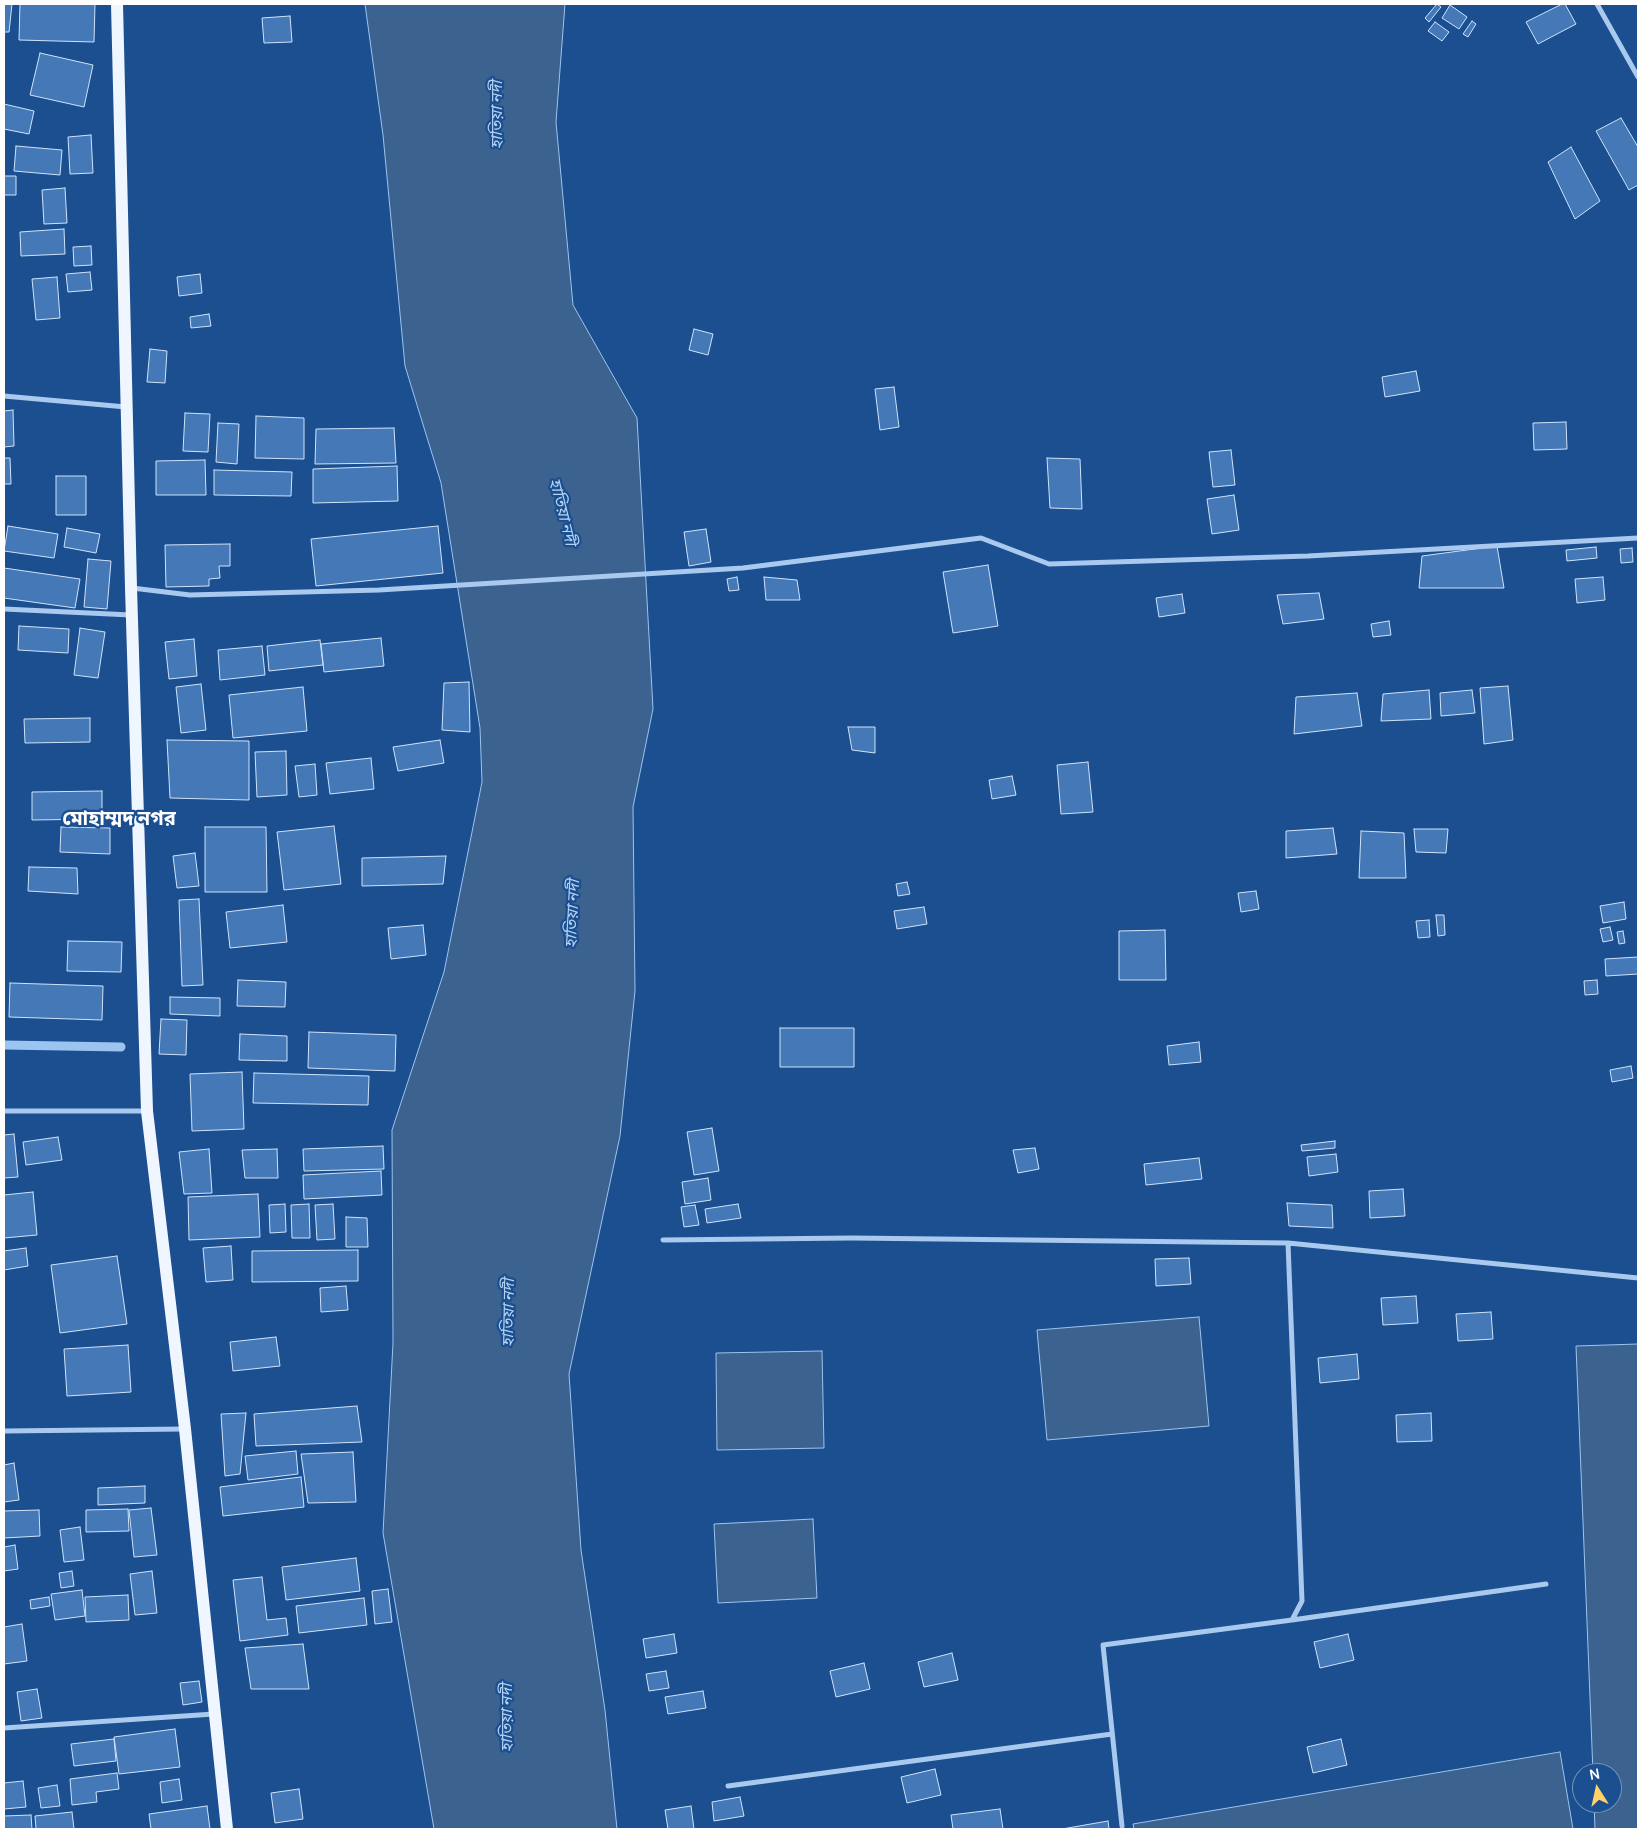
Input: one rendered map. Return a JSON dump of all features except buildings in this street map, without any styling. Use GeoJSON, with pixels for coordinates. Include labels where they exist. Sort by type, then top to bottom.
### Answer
{"type":"FeatureCollection","features":[{"type":"Feature","properties":{"kind":"main road"},"geometry":{"type":"LineString","coordinates":[[117,4],[126,407],[147,1111],[185,1429],[227,1829]]}},
{"type":"Feature","properties":{"kind":"street"},"geometry":{"type":"LineString","coordinates":[[1597,4],[1638,77]]}},
{"type":"Feature","properties":{"kind":"street"},"geometry":{"type":"LineString","coordinates":[[4,396],[126,407]]}},
{"type":"Feature","properties":{"kind":"street"},"geometry":{"type":"LineString","coordinates":[[131,588],[190,595],[379,590],[743,568],[981,538],[1049,564],[1308,556],[1638,538]]}},
{"type":"Feature","properties":{"kind":"street"},"geometry":{"type":"LineString","coordinates":[[4,609],[132,615]]}},
{"type":"Feature","properties":{"kind":"street"},"geometry":{"type":"LineString","coordinates":[[4,1111],[147,1111]]}},
{"type":"Feature","properties":{"kind":"street"},"geometry":{"type":"LineString","coordinates":[[663,1240],[852,1238],[1288,1243],[1638,1278]]}},
{"type":"Feature","properties":{"kind":"street"},"geometry":{"type":"LineString","coordinates":[[1288,1243],[1302,1601],[1292,1620]]}},
{"type":"Feature","properties":{"kind":"street"},"geometry":{"type":"LineString","coordinates":[[4,1431],[185,1429]]}},
{"type":"Feature","properties":{"kind":"street"},"geometry":{"type":"LineString","coordinates":[[1122,1826],[1103,1644],[1292,1620],[1546,1584]]}},
{"type":"Feature","properties":{"kind":"street"},"geometry":{"type":"LineString","coordinates":[[4,1728],[215,1714]]}},
{"type":"Feature","properties":{"kind":"street"},"geometry":{"type":"LineString","coordinates":[[728,1786],[1112,1734]]}},
{"type":"Feature","properties":{"kind":"water","name":"হাতিয়া নদী"},"geometry":{"type":"Polygon","coordinates":[[[365,4],[565,4],[556,122],[573,305],[637,418],[653,709],[633,807],[635,991],[620,1136],[569,1374],[581,1550],[605,1710],[617,1829],[434,1829],[383,1533],[393,1343],[392,1130],[444,972],[482,782],[480,728],[441,483],[405,366],[383,135],[365,4]]]}},
{"type":"Feature","properties":{"kind":"water"},"geometry":{"type":"Polygon","coordinates":[[[1199,1317],[1209,1426],[1047,1440],[1037,1330],[1199,1317]]]}},
{"type":"Feature","properties":{"kind":"water"},"geometry":{"type":"Polygon","coordinates":[[[1638,1344],[1638,1829],[1595,1829],[1594,1813],[1622,1813],[1622,1763],[1593,1763],[1576,1346],[1638,1344]]]}},
{"type":"Feature","properties":{"kind":"water"},"geometry":{"type":"Polygon","coordinates":[[[822,1351],[824,1448],[717,1450],[716,1353],[822,1351]]]}},
{"type":"Feature","properties":{"kind":"water"},"geometry":{"type":"Polygon","coordinates":[[[813,1519],[817,1598],[718,1603],[714,1524],[813,1519]]]}},
{"type":"Feature","properties":{"kind":"water"},"geometry":{"type":"Polygon","coordinates":[[[1560,1752],[1573,1829],[1134,1829],[1133,1824],[1560,1752]]]}},
{"type":"Feature","properties":{"kind":"waterway"},"geometry":{"type":"LineString","coordinates":[[4,1045],[121,1047]]}},
{"type":"Feature","properties":{"kind":"district","name":"মোহাম্মদ নগর"},"geometry":{"type":"Point","coordinates":[119,819]}}]}
